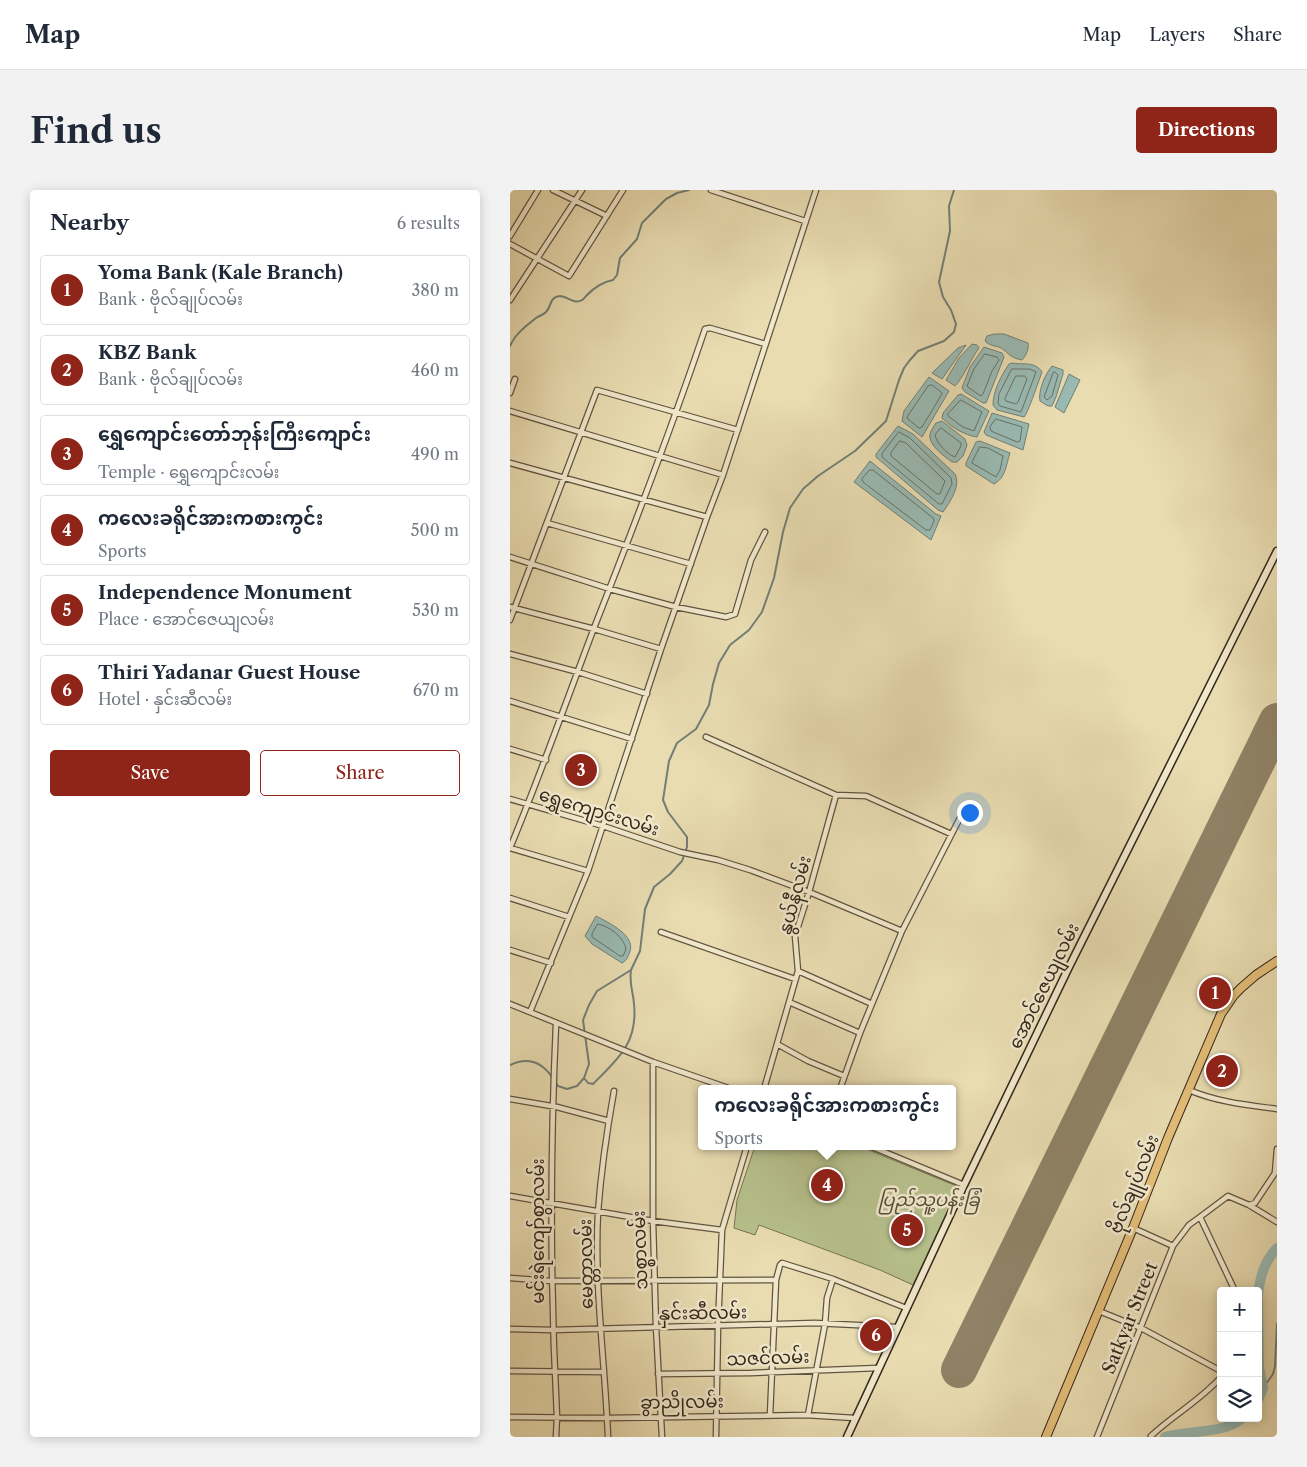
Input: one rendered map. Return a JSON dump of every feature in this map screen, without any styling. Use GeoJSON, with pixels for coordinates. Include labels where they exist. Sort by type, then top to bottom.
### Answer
{"type":"FeatureCollection","features":[{"type":"Feature","properties":{"kind":"highway","name":"ဗိုလ်ချုပ်လမ်း"},"geometry":{"type":"LineString","coordinates":[[1046,1437],[1221,1014],[1234,995],[1256,975],[1276,964]]}},
{"type":"Feature","properties":{"kind":"street"},"geometry":{"type":"LineString","coordinates":[[510,236],[538,190]]}},
{"type":"Feature","properties":{"kind":"street"},"geometry":{"type":"LineString","coordinates":[[553,190],[607,216]]}},
{"type":"Feature","properties":{"kind":"street"},"geometry":{"type":"LineString","coordinates":[[510,300],[582,190]]}},
{"type":"Feature","properties":{"kind":"street"},"geometry":{"type":"LineString","coordinates":[[510,244],[569,276],[623,190]]}},
{"type":"Feature","properties":{"kind":"street"},"geometry":{"type":"LineString","coordinates":[[711,190],[805,221]]}},
{"type":"Feature","properties":{"kind":"street"},"geometry":{"type":"LineString","coordinates":[[530,1012],[588,870],[661,649],[723,475],[816,190]]}},
{"type":"Feature","properties":{"kind":"street"},"geometry":{"type":"LineString","coordinates":[[588,870],[510,848],[546,760],[677,412],[704,330],[710,328],[765,344]]}},
{"type":"Feature","properties":{"kind":"street"},"geometry":{"type":"LineString","coordinates":[[510,393],[515,379]]}},
{"type":"Feature","properties":{"kind":"street"},"geometry":{"type":"LineString","coordinates":[[510,620],[512,608],[532,564],[597,390],[738,430]]}},
{"type":"Feature","properties":{"kind":"street"},"geometry":{"type":"LineString","coordinates":[[510,411],[723,475]]}},
{"type":"Feature","properties":{"kind":"street"},"geometry":{"type":"LineString","coordinates":[[510,463],[707,517]]}},
{"type":"Feature","properties":{"kind":"street"},"geometry":{"type":"LineString","coordinates":[[547,523],[691,564]]}},
{"type":"Feature","properties":{"kind":"street"},"geometry":{"type":"LineString","coordinates":[[510,557],[610,589],[676,607],[726,617],[735,614],[751,560],[766,532]]}},
{"type":"Feature","properties":{"kind":"street","name":"အောင်ဇေယျလမ်း"},"geometry":{"type":"LineString","coordinates":[[847,1437],[896,1328],[1069,967],[1277,551]]}},
{"type":"Feature","properties":{"kind":"street"},"geometry":{"type":"LineString","coordinates":[[512,608],[594,629],[661,649]]}},
{"type":"Feature","properties":{"kind":"street"},"geometry":{"type":"LineString","coordinates":[[510,654],[578,672],[647,694]]}},
{"type":"Feature","properties":{"kind":"street"},"geometry":{"type":"LineString","coordinates":[[510,701],[632,739]]}},
{"type":"Feature","properties":{"kind":"street"},"geometry":{"type":"LineString","coordinates":[[706,737],[836,795],[866,796],[951,834]]}},
{"type":"Feature","properties":{"kind":"street"},"geometry":{"type":"LineString","coordinates":[[510,749],[546,760]]}},
{"type":"Feature","properties":{"kind":"street","name":"နွယ်နီလမ်း"},"geometry":{"type":"LineString","coordinates":[[765,1085],[798,970],[795,936],[836,795]]}},
{"type":"Feature","properties":{"kind":"street","name":"ရွှေကျောင်းလမ်း"},"geometry":{"type":"LineString","coordinates":[[510,799],[603,826],[690,855],[718,860],[750,870],[809,892],[902,931]]}},
{"type":"Feature","properties":{"kind":"street"},"geometry":{"type":"LineString","coordinates":[[841,1085],[860,1033],[902,931],[963,812]]}},
{"type":"Feature","properties":{"kind":"street"},"geometry":{"type":"LineString","coordinates":[[510,898],[569,917]]}},
{"type":"Feature","properties":{"kind":"street"},"geometry":{"type":"LineString","coordinates":[[662,932],[795,979]]}},
{"type":"Feature","properties":{"kind":"street"},"geometry":{"type":"LineString","coordinates":[[510,950],[551,963]]}},
{"type":"Feature","properties":{"kind":"street"},"geometry":{"type":"LineString","coordinates":[[798,970],[872,1004]]}},
{"type":"Feature","properties":{"kind":"street"},"geometry":{"type":"LineString","coordinates":[[789,1002],[860,1033]]}},
{"type":"Feature","properties":{"kind":"street"},"geometry":{"type":"LineString","coordinates":[[510,1004],[653,1062],[719,1085]]}},
{"type":"Feature","properties":{"kind":"street","name":"မင်းရဲကျော်စွာလမ်း"},"geometry":{"type":"LineString","coordinates":[[556,1024],[552,1106],[551,1281],[557,1417],[556,1437]]}},
{"type":"Feature","properties":{"kind":"street"},"geometry":{"type":"LineString","coordinates":[[776,1044],[808,1061],[844,1076]]}},
{"type":"Feature","properties":{"kind":"street","name":"သစ္စာလမ်း"},"geometry":{"type":"LineString","coordinates":[[653,1062],[653,1221],[662,1437]]}},
{"type":"Feature","properties":{"kind":"street"},"geometry":{"type":"LineString","coordinates":[[1189,1090],[1221,1101],[1277,1109]]}},
{"type":"Feature","properties":{"kind":"street","name":"မေတ္တာလမ်း"},"geometry":{"type":"LineString","coordinates":[[608,1437],[598,1281],[598,1212],[614,1091]]}},
{"type":"Feature","properties":{"kind":"street"},"geometry":{"type":"LineString","coordinates":[[510,1099],[552,1106],[609,1120]]}},
{"type":"Feature","properties":{"kind":"street"},"geometry":{"type":"LineString","coordinates":[[1249,1205],[1255,1203],[1260,1197],[1276,1172],[1277,1149]]}},
{"type":"Feature","properties":{"kind":"street"},"geometry":{"type":"LineString","coordinates":[[716,1437],[716,1373],[722,1230],[746,1150]]}},
{"type":"Feature","properties":{"kind":"street"},"geometry":{"type":"LineString","coordinates":[[880,1150],[964,1185]]}},
{"type":"Feature","properties":{"kind":"street"},"geometry":{"type":"LineString","coordinates":[[510,1196],[653,1221],[722,1230]]}},
{"type":"Feature","properties":{"kind":"street","name":"Satkyar Street"},"geometry":{"type":"LineString","coordinates":[[1097,1437],[1173,1246],[1189,1225],[1228,1196],[1249,1205]]}},
{"type":"Feature","properties":{"kind":"street"},"geometry":{"type":"LineString","coordinates":[[1249,1205],[1277,1222]]}},
{"type":"Feature","properties":{"kind":"street"},"geometry":{"type":"LineString","coordinates":[[1200,1217],[1234,1287]]}},
{"type":"Feature","properties":{"kind":"street"},"geometry":{"type":"LineString","coordinates":[[1133,1228],[1173,1246]]}},
{"type":"Feature","properties":{"kind":"street"},"geometry":{"type":"LineString","coordinates":[[770,1415],[773,1325],[776,1280],[780,1264],[833,1279],[906,1308]]}},
{"type":"Feature","properties":{"kind":"street"},"geometry":{"type":"LineString","coordinates":[[510,1278],[551,1281],[776,1280]]}},
{"type":"Feature","properties":{"kind":"street"},"geometry":{"type":"LineString","coordinates":[[808,1415],[818,1370],[828,1298],[833,1279]]}},
{"type":"Feature","properties":{"kind":"street"},"geometry":{"type":"LineString","coordinates":[[1099,1311],[1141,1328],[1217,1369]]}},
{"type":"Feature","properties":{"kind":"street","name":"နှင်းဆီလမ်း"},"geometry":{"type":"LineString","coordinates":[[510,1329],[553,1330],[825,1324],[896,1328]]}},
{"type":"Feature","properties":{"kind":"street","name":"သဇင်လမ်း"},"geometry":{"type":"LineString","coordinates":[[658,1374],[878,1368]]}},
{"type":"Feature","properties":{"kind":"street"},"geometry":{"type":"LineString","coordinates":[[510,1371],[604,1372]]}},
{"type":"Feature","properties":{"kind":"street"},"geometry":{"type":"LineString","coordinates":[[1151,1436],[1164,1423],[1217,1381]]}},
{"type":"Feature","properties":{"kind":"street","name":"ခွာညိုလမ်း"},"geometry":{"type":"LineString","coordinates":[[510,1417],[607,1418],[808,1415],[854,1418]]}},
{"type":"Feature","properties":{"kind":"green space","name":"ပြည်သူ့ပန်းခြံ"},"geometry":{"type":"Polygon","coordinates":[[[754,1150],[869,1150],[959,1187],[913,1285],[880,1270],[759,1225],[755,1235],[734,1228],[737,1200],[754,1150]]]}},
{"type":"Feature","properties":{"kind":"water"},"geometry":{"type":"Polygon","coordinates":[[[1004,334],[1028,343],[1027,352],[1022,360],[1014,358],[1002,348],[985,341],[987,336],[1004,334]]]}},
{"type":"Feature","properties":{"kind":"water"},"geometry":{"type":"Polygon","coordinates":[[[972,344],[977,345],[979,348],[955,386],[946,380],[959,358],[972,344]]]}},
{"type":"Feature","properties":{"kind":"water"},"geometry":{"type":"Polygon","coordinates":[[[966,345],[942,379],[932,373],[958,348],[966,345]]]}},
{"type":"Feature","properties":{"kind":"water"},"geometry":{"type":"Polygon","coordinates":[[[984,347],[1002,353],[1004,357],[986,403],[965,392],[962,388],[970,367],[984,347]]]}},
{"type":"Feature","properties":{"kind":"water"},"geometry":{"type":"Polygon","coordinates":[[[1009,364],[1036,366],[1042,372],[1024,417],[997,410],[993,405],[994,394],[998,384],[1009,364]]]}},
{"type":"Feature","properties":{"kind":"water"},"geometry":{"type":"Polygon","coordinates":[[[1052,366],[1063,370],[1063,374],[1052,406],[1048,406],[1040,401],[1040,392],[1052,366]]]}},
{"type":"Feature","properties":{"kind":"water"},"geometry":{"type":"Polygon","coordinates":[[[1069,374],[1080,380],[1064,413],[1055,407],[1069,374]]]}},
{"type":"Feature","properties":{"kind":"water"},"geometry":{"type":"Polygon","coordinates":[[[929,377],[949,391],[922,437],[902,421],[904,411],[929,377]]]}},
{"type":"Feature","properties":{"kind":"water"},"geometry":{"type":"Polygon","coordinates":[[[961,394],[989,411],[977,437],[958,430],[942,418],[943,413],[961,394]]]}},
{"type":"Feature","properties":{"kind":"water"},"geometry":{"type":"Polygon","coordinates":[[[992,413],[1029,424],[1023,450],[986,435],[984,432],[992,413]]]}},
{"type":"Feature","properties":{"kind":"water"},"geometry":{"type":"Polygon","coordinates":[[[942,421],[965,439],[967,445],[963,456],[957,462],[952,462],[945,457],[931,442],[931,431],[936,423],[942,421]]]}},
{"type":"Feature","properties":{"kind":"water"},"geometry":{"type":"Polygon","coordinates":[[[898,426],[913,434],[955,474],[956,489],[943,512],[938,510],[876,457],[876,454],[898,426]]]}},
{"type":"Feature","properties":{"kind":"water"},"geometry":{"type":"Polygon","coordinates":[[[980,441],[1010,453],[1001,478],[994,484],[966,466],[976,442],[980,441]]]}},
{"type":"Feature","properties":{"kind":"water"},"geometry":{"type":"Polygon","coordinates":[[[870,461],[941,516],[931,540],[854,482],[870,461]]]}},
{"type":"Feature","properties":{"kind":"water"},"geometry":{"type":"Polygon","coordinates":[[[596,916],[621,931],[629,941],[631,947],[629,954],[622,963],[592,944],[585,936],[596,916]]]}},
{"type":"Feature","properties":{"kind":"waterway"},"geometry":{"type":"LineString","coordinates":[[510,346],[521,330],[548,310],[554,298],[560,296],[573,301],[579,301],[599,285],[613,280],[617,275],[620,258],[637,239],[642,223],[666,199],[677,193],[689,190]]}},
{"type":"Feature","properties":{"kind":"waterway"},"geometry":{"type":"LineString","coordinates":[[556,1083],[558,1086],[567,1089],[577,1086],[584,1078],[589,1064],[583,1020],[589,1005],[597,991],[631,970],[640,951],[645,909],[654,887],[682,861],[687,847],[687,837],[668,812],[663,800],[669,761],[677,743],[696,729],[709,705],[719,663],[730,645],[749,630],[762,612],[774,578],[790,508],[803,489],[818,476],[855,451],[886,421],[904,368],[918,351],[944,341],[954,332],[956,324],[951,310],[943,297],[939,282],[950,231],[949,206],[954,190]]}},
{"type":"Feature","properties":{"kind":"waterway"},"geometry":{"type":"LineString","coordinates":[[584,1078],[588,1083],[593,1084],[618,1058],[629,1040],[634,1018],[634,999],[630,980],[631,970]]}},
{"type":"Feature","properties":{"kind":"waterway"},"geometry":{"type":"LineString","coordinates":[[510,1065],[522,1061],[533,1062],[543,1067],[552,1077]]}},
{"type":"Feature","properties":{"kind":"waterway"},"geometry":{"type":"LineString","coordinates":[[1259,1287],[1263,1270],[1277,1248]]}},
{"type":"Feature","properties":{"kind":"waterway"},"geometry":{"type":"LineString","coordinates":[[1263,1388],[1273,1374],[1275,1366],[1277,1324]]}},
{"type":"Feature","properties":{"kind":"waterway"},"geometry":{"type":"LineString","coordinates":[[1258,1332],[1261,1377]]}},
{"type":"Feature","properties":{"kind":"waterway"},"geometry":{"type":"LineString","coordinates":[[1262,1383],[1262,1390]]}},
{"type":"Feature","properties":{"kind":"waterway"},"geometry":{"type":"LineString","coordinates":[[1165,1437],[1227,1427],[1236,1422]]}},
{"type":"Feature","properties":{"kind":"runway"},"geometry":{"type":"LineString","coordinates":[[959,1370],[1277,721]]}},
{"type":"Feature","properties":{"kind":"place","name":"ရွှေကျောင်းတော်ဘုန်းကြီးကျောင်း"},"geometry":{"type":"Point","coordinates":[581,770]}},
{"type":"Feature","properties":{"kind":"place","name":"Yoma Bank (Kale Branch)"},"geometry":{"type":"Point","coordinates":[1215,993]}},
{"type":"Feature","properties":{"kind":"place","name":"KBZ Bank"},"geometry":{"type":"Point","coordinates":[1222,1071]}},
{"type":"Feature","properties":{"kind":"place","name":"ကလေးခရိုင်အားကစားကွင်း"},"geometry":{"type":"Point","coordinates":[827,1185]}},
{"type":"Feature","properties":{"kind":"place","name":"Independence Monument"},"geometry":{"type":"Point","coordinates":[907,1230]}},
{"type":"Feature","properties":{"kind":"place","name":"Thiri Yadanar Guest House"},"geometry":{"type":"Point","coordinates":[876,1335]}}]}
